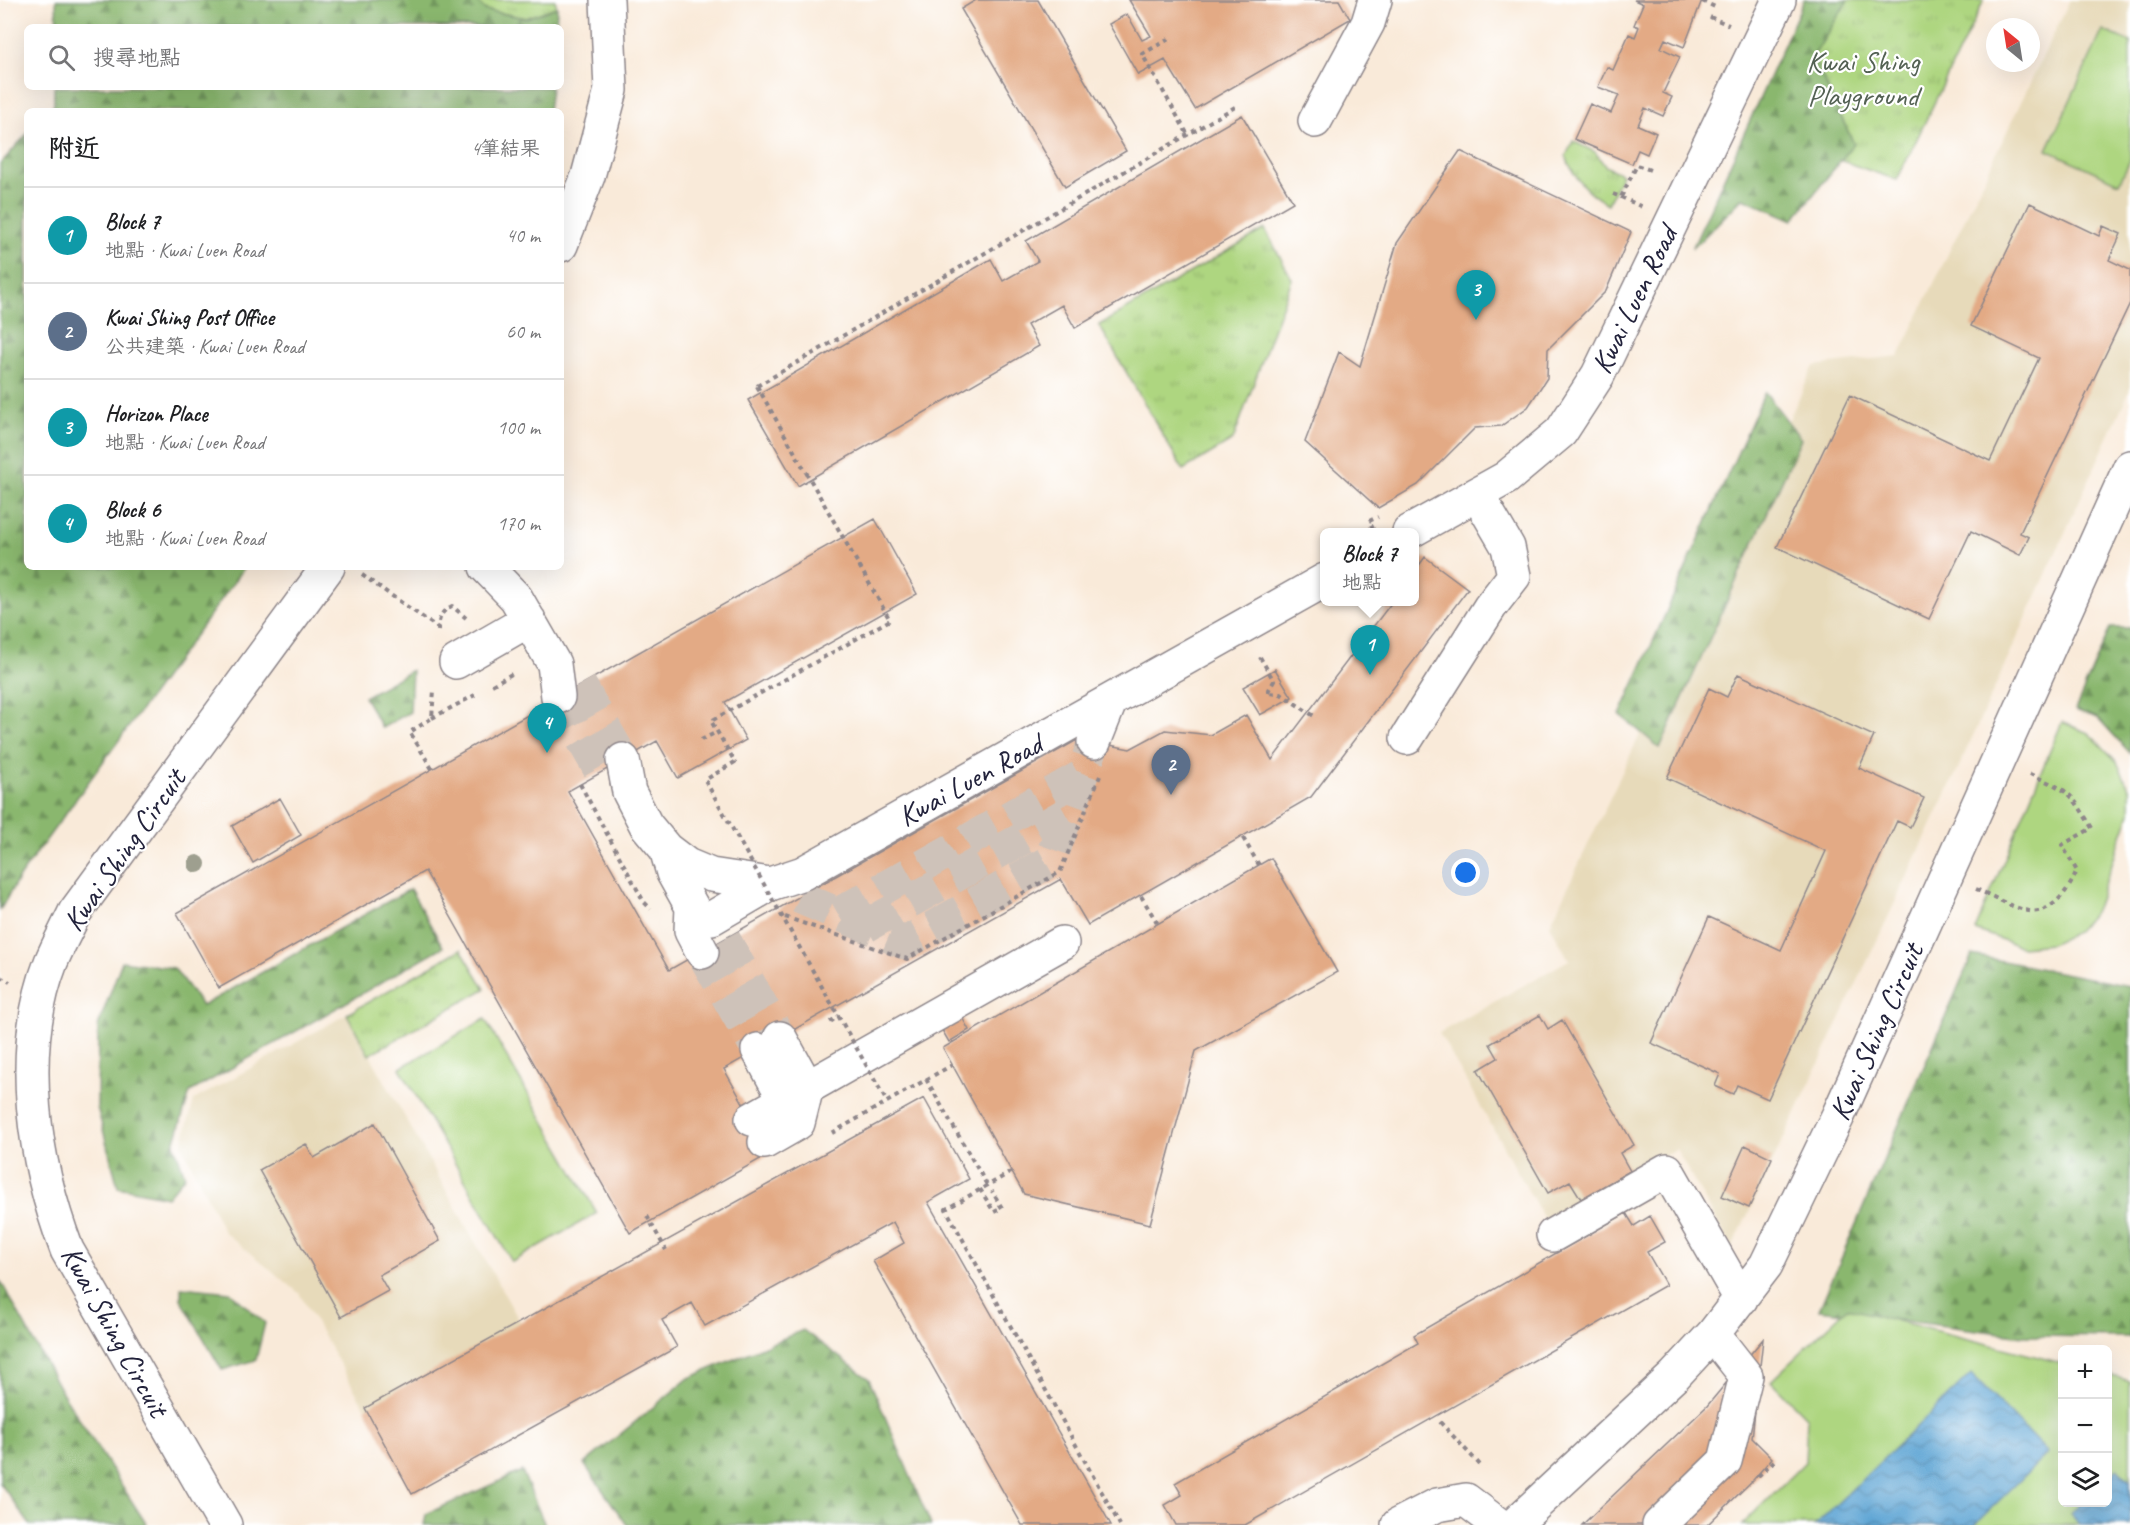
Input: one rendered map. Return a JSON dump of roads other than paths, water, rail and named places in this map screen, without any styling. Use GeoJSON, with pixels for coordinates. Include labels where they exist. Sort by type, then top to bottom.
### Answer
{"type":"FeatureCollection","features":[{"type":"Feature","properties":{"kind":"street"},"geometry":{"type":"LineString","coordinates":[[564,237],[588,176],[611,90],[608,0]]}},
{"type":"Feature","properties":{"kind":"street"},"geometry":{"type":"LineString","coordinates":[[1315,121],[1368,23],[1375,0]]}},
{"type":"Feature","properties":{"kind":"street","name":"Kwai Luen Road"},"geometry":{"type":"LineString","coordinates":[[1416,528],[1506,478],[1561,432],[1598,375],[1779,0]]}},
{"type":"Feature","properties":{"kind":"street","name":"Kwai Shing Circuit"},"geometry":{"type":"LineString","coordinates":[[1514,1525],[1674,1376],[1713,1334],[1766,1265],[1838,1116],[2130,467]]}},
{"type":"Feature","properties":{"kind":"street"},"geometry":{"type":"LineString","coordinates":[[1407,738],[1490,607],[1514,576],[1508,547],[1477,494]]}},
{"type":"Feature","properties":{"kind":"street","name":"Kwai Shing Circuit"},"geometry":{"type":"LineString","coordinates":[[225,1525],[67,1250],[53,1214],[41,1172],[35,1122],[33,1073],[37,1014],[51,963],[75,912],[326,570]]}},
{"type":"Feature","properties":{"kind":"street"},"geometry":{"type":"LineString","coordinates":[[489,570],[516,598],[569,691]]}},
{"type":"Feature","properties":{"kind":"street","name":"Kwai Luen Road"},"geometry":{"type":"LineString","coordinates":[[612,766],[646,825],[666,849],[687,865],[711,875],[785,890],[803,873],[1320,583]]}},
{"type":"Feature","properties":{"kind":"street"},"geometry":{"type":"LineString","coordinates":[[456,662],[529,620]]}},
{"type":"Feature","properties":{"kind":"street"},"geometry":{"type":"LineString","coordinates":[[1094,742],[1110,702]]}},
{"type":"Feature","properties":{"kind":"street"},"geometry":{"type":"LineString","coordinates":[[666,849],[673,873],[708,929],[785,890]]}},
{"type":"Feature","properties":{"kind":"street"},"geometry":{"type":"LineString","coordinates":[[758,1130],[796,1093],[1062,943]]}},
{"type":"Feature","properties":{"kind":"street"},"geometry":{"type":"LineString","coordinates":[[769,1044],[796,1093]]}},
{"type":"Feature","properties":{"kind":"street"},"geometry":{"type":"LineString","coordinates":[[1553,1235],[1667,1170],[1741,1299]]}},
{"type":"Feature","properties":{"kind":"street"},"geometry":{"type":"LineString","coordinates":[[1659,1525],[1725,1461],[1746,1376],[1713,1334]]}},
{"type":"Feature","properties":{"kind":"street"},"geometry":{"type":"LineString","coordinates":[[1398,1525],[1437,1505],[1466,1500],[1499,1525]]}},
{"type":"Feature","properties":{"kind":"water"},"geometry":{"type":"Polygon","coordinates":[[[1971,1374],[2048,1453],[1974,1525],[1815,1525],[1971,1374]]]}},
{"type":"Feature","properties":{"kind":"water"},"geometry":{"type":"Polygon","coordinates":[[[2117,1468],[2130,1481],[2130,1525],[2081,1525],[2070,1514],[2078,1507],[2112,1507],[2112,1474],[2117,1468]]]}},
{"type":"Feature","properties":{"kind":"tunnel"},"geometry":{"type":"LineString","coordinates":[[580,685],[623,760]]}},
{"type":"Feature","properties":{"kind":"tunnel"},"geometry":{"type":"LineString","coordinates":[[558,697],[601,772]]}},
{"type":"Feature","properties":{"kind":"tunnel"},"geometry":{"type":"LineString","coordinates":[[799,897],[905,943],[1050,861],[1094,742]]}},
{"type":"Feature","properties":{"kind":"tunnel"},"geometry":{"type":"LineString","coordinates":[[838,914],[1082,776]]}},
{"type":"Feature","properties":{"kind":"tunnel"},"geometry":{"type":"LineString","coordinates":[[866,926],[1068,813]]}},
{"type":"Feature","properties":{"kind":"tunnel"},"geometry":{"type":"LineString","coordinates":[[724,939],[780,1038]]}},
{"type":"Feature","properties":{"kind":"tunnel"},"geometry":{"type":"LineString","coordinates":[[702,952],[758,1050]]}},
{"type":"Feature","properties":{"kind":"place","name":"Horizon Place"},"geometry":{"type":"Point","coordinates":[1476,320]}},
{"type":"Feature","properties":{"kind":"place","name":"Block 7"},"geometry":{"type":"Point","coordinates":[1370,675]}},
{"type":"Feature","properties":{"kind":"place","name":"Block 6"},"geometry":{"type":"Point","coordinates":[547,753]}},
{"type":"Feature","properties":{"kind":"place","name":"Kwai Shing Post Office"},"geometry":{"type":"Point","coordinates":[1171,795]}},
{"type":"Feature","properties":{"kind":"park label","name":"Kwai Shing Playground"},"geometry":{"type":"Point","coordinates":[1863,78]}}]}
